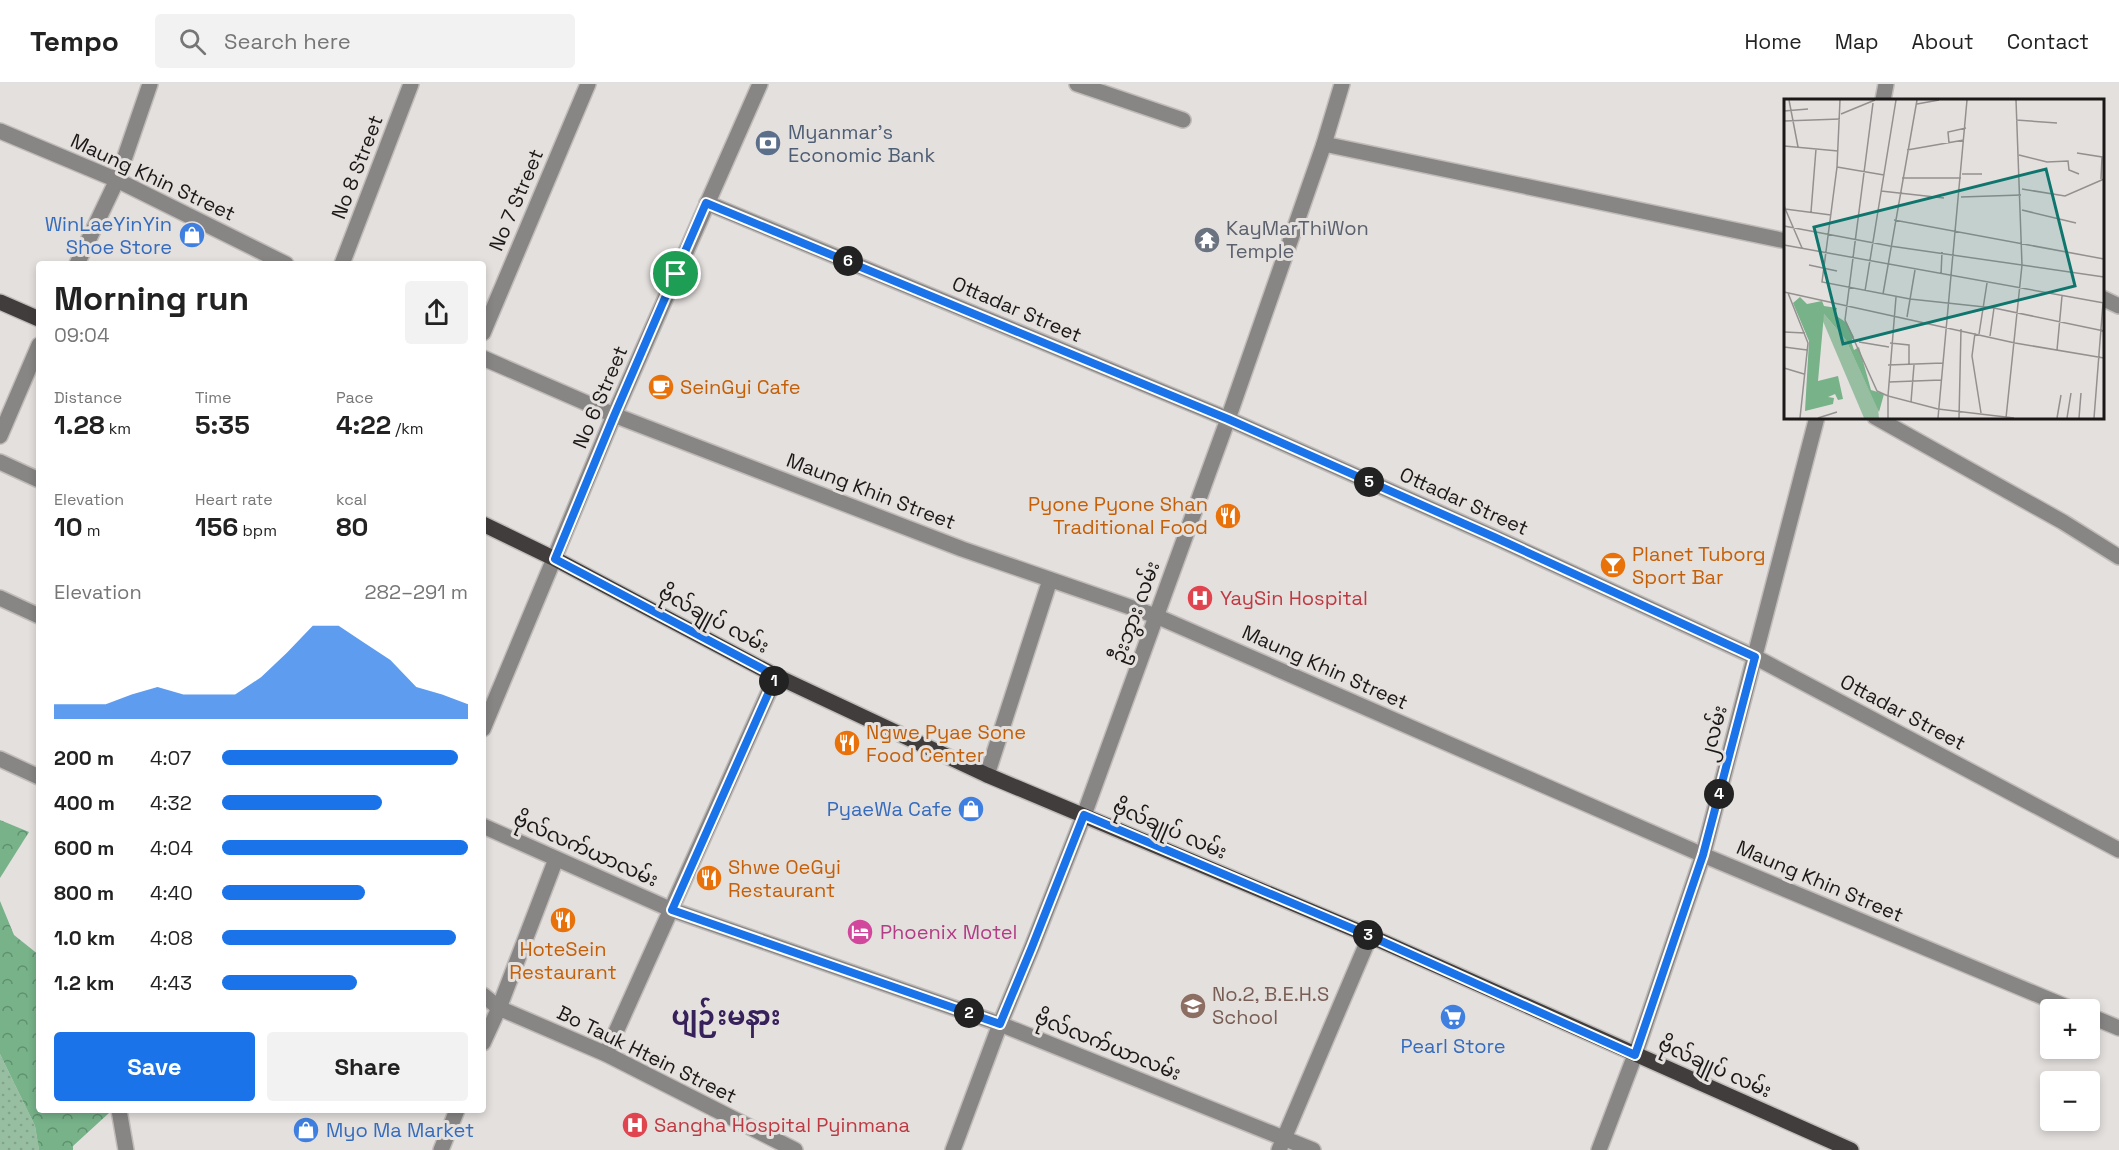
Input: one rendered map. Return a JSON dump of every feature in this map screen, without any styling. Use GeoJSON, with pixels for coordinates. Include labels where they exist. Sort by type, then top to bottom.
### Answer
{"type":"FeatureCollection","features":[{"type":"Feature","properties":{"kind":"main road"},"geometry":{"type":"LineString","coordinates":[[0,302],[36,318]]}},
{"type":"Feature","properties":{"kind":"main road","name":"ဗိုလ်ချုပ် လမ်း"},"geometry":{"type":"LineString","coordinates":[[486,525],[555,559],[776,676],[987,775],[1370,936],[1851,1150]]}},
{"type":"Feature","properties":{"kind":"street"},"geometry":{"type":"LineString","coordinates":[[78,261],[117,180],[150,84]]}},
{"type":"Feature","properties":{"kind":"street","name":"No 8 Street"},"geometry":{"type":"LineString","coordinates":[[343,261],[411,84]]}},
{"type":"Feature","properties":{"kind":"street","name":"No 7 Street"},"geometry":{"type":"LineString","coordinates":[[486,326],[588,84]]}},
{"type":"Feature","properties":{"kind":"street","name":"No 6 Street"},"geometry":{"type":"LineString","coordinates":[[486,722],[614,416],[760,84]]}},
{"type":"Feature","properties":{"kind":"street"},"geometry":{"type":"LineString","coordinates":[[1077,84],[1183,120]]}},
{"type":"Feature","properties":{"kind":"street","name":"ဦးဘွား လမ်း"},"geometry":{"type":"LineString","coordinates":[[953,1150],[1000,1024],[1084,815],[1228,419],[1324,144],[1342,84]]}},
{"type":"Feature","properties":{"kind":"street"},"geometry":{"type":"LineString","coordinates":[[1883,99],[1886,84]]}},
{"type":"Feature","properties":{"kind":"street","name":"Maung Khin Street"},"geometry":{"type":"LineString","coordinates":[[0,131],[117,180],[280,261]]}},
{"type":"Feature","properties":{"kind":"street"},"geometry":{"type":"LineString","coordinates":[[1324,144],[1784,241]]}},
{"type":"Feature","properties":{"kind":"street","name":"Ottadar Street"},"geometry":{"type":"LineString","coordinates":[[706,203],[1228,419],[1494,537],[1755,657],[2119,850]]}},
{"type":"Feature","properties":{"kind":"street"},"geometry":{"type":"LineString","coordinates":[[2104,298],[2119,306]]}},
{"type":"Feature","properties":{"kind":"street"},"geometry":{"type":"LineString","coordinates":[[0,436],[36,352]]}},
{"type":"Feature","properties":{"kind":"street","name":"Maung Khin Street"},"geometry":{"type":"LineString","coordinates":[[486,359],[614,416],[962,549],[1156,616],[1703,855],[2048,999]]}},
{"type":"Feature","properties":{"kind":"street","name":"၂လမ်း"},"geometry":{"type":"LineString","coordinates":[[1599,1150],[1635,1055],[1703,855],[1817,418]]}},
{"type":"Feature","properties":{"kind":"street"},"geometry":{"type":"LineString","coordinates":[[1877,418],[2063,522],[2119,557]]}},
{"type":"Feature","properties":{"kind":"street"},"geometry":{"type":"LineString","coordinates":[[0,462],[36,479]]}},
{"type":"Feature","properties":{"kind":"street"},"geometry":{"type":"LineString","coordinates":[[987,775],[1050,580]]}},
{"type":"Feature","properties":{"kind":"street"},"geometry":{"type":"LineString","coordinates":[[0,598],[36,615]]}},
{"type":"Feature","properties":{"kind":"street"},"geometry":{"type":"LineString","coordinates":[[606,1054],[776,676]]}},
{"type":"Feature","properties":{"kind":"street"},"geometry":{"type":"LineString","coordinates":[[0,759],[36,776]]}},
{"type":"Feature","properties":{"kind":"street","name":"ဗိုလ်လက်ယာလမ်း"},"geometry":{"type":"LineString","coordinates":[[486,827],[672,910],[1000,1024],[1281,1145],[1313,1150]]}},
{"type":"Feature","properties":{"kind":"street"},"geometry":{"type":"LineString","coordinates":[[486,1036],[556,859]]}},
{"type":"Feature","properties":{"kind":"street"},"geometry":{"type":"LineString","coordinates":[[1281,1145],[1370,936]]}},
{"type":"Feature","properties":{"kind":"street","name":"Bo Tauk Htein Street"},"geometry":{"type":"LineString","coordinates":[[486,997],[499,1008],[606,1054],[795,1150]]}},
{"type":"Feature","properties":{"kind":"street"},"geometry":{"type":"LineString","coordinates":[[2100,1020],[2119,1028]]}},
{"type":"Feature","properties":{"kind":"street"},"geometry":{"type":"LineString","coordinates":[[120,1113],[126,1150]]}},
{"type":"Feature","properties":{"kind":"street"},"geometry":{"type":"LineString","coordinates":[[441,1150],[456,1113]]}},
{"type":"Feature","properties":{"kind":"green space"},"geometry":{"type":"Polygon","coordinates":[[[0,820],[29,832],[0,878],[0,820]]]}},
{"type":"Feature","properties":{"kind":"green space"},"geometry":{"type":"Polygon","coordinates":[[[0,901],[14,935],[36,953],[36,1113],[109,1113],[73,1146],[73,1150],[39,1150],[35,1126],[0,1054],[0,901]]]}},
{"type":"Feature","properties":{"kind":"green space"},"geometry":{"type":"Polygon","coordinates":[[[0,1054],[35,1126],[39,1150],[0,1150],[0,1054]]]}},
{"type":"Feature","properties":{"kind":"place","name":"Myanmar's Economic Bank"},"geometry":{"type":"Point","coordinates":[768,143]}},
{"type":"Feature","properties":{"kind":"place","name":"WinLaeYinYin Shoe Store"},"geometry":{"type":"Point","coordinates":[192,235]}},
{"type":"Feature","properties":{"kind":"place","name":"KayMarThiWon Temple"},"geometry":{"type":"Point","coordinates":[1207,240]}},
{"type":"Feature","properties":{"kind":"place","name":"SeinGyi Cafe"},"geometry":{"type":"Point","coordinates":[661,387]}},
{"type":"Feature","properties":{"kind":"place","name":"Pyone Pyone Shan Traditional Food"},"geometry":{"type":"Point","coordinates":[1228,516]}},
{"type":"Feature","properties":{"kind":"place","name":"Planet Tuborg Sport Bar"},"geometry":{"type":"Point","coordinates":[1613,565]}},
{"type":"Feature","properties":{"kind":"place","name":"YaySin Hospital"},"geometry":{"type":"Point","coordinates":[1200,598]}},
{"type":"Feature","properties":{"kind":"place","name":"Ngwe Pyae Sone Food Center"},"geometry":{"type":"Point","coordinates":[847,743]}},
{"type":"Feature","properties":{"kind":"place","name":"PyaeWa Cafe"},"geometry":{"type":"Point","coordinates":[971,809]}},
{"type":"Feature","properties":{"kind":"place","name":"Shwe OeGyi Restaurant"},"geometry":{"type":"Point","coordinates":[709,878]}},
{"type":"Feature","properties":{"kind":"place","name":"HoteSein Restaurant"},"geometry":{"type":"Point","coordinates":[563,920]}},
{"type":"Feature","properties":{"kind":"place","name":"Phoenix Motel"},"geometry":{"type":"Point","coordinates":[860,932]}},
{"type":"Feature","properties":{"kind":"place","name":"No.2, B.E.H.S School"},"geometry":{"type":"Point","coordinates":[1193,1006]}},
{"type":"Feature","properties":{"kind":"place","name":"Pearl Store"},"geometry":{"type":"Point","coordinates":[1453,1017]}},
{"type":"Feature","properties":{"kind":"place","name":"Sangha Hospital Pyinmana"},"geometry":{"type":"Point","coordinates":[635,1125]}},
{"type":"Feature","properties":{"kind":"place","name":"Myo Ma Market"},"geometry":{"type":"Point","coordinates":[306,1130]}},
{"type":"Feature","properties":{"kind":"district","name":"ပျဉ်းမနား"},"geometry":{"type":"Point","coordinates":[726,1016]}},
{"type":"Feature","properties":{"kind":"route"},"geometry":{"type":"LineString","coordinates":[[706,203],[1228,419],[1494,537],[1755,657],[1703,855],[1635,1055],[1370,936],[1084,815],[1000,1024],[672,910],[776,676],[555,559],[676,274],[706,203]]}}]}
